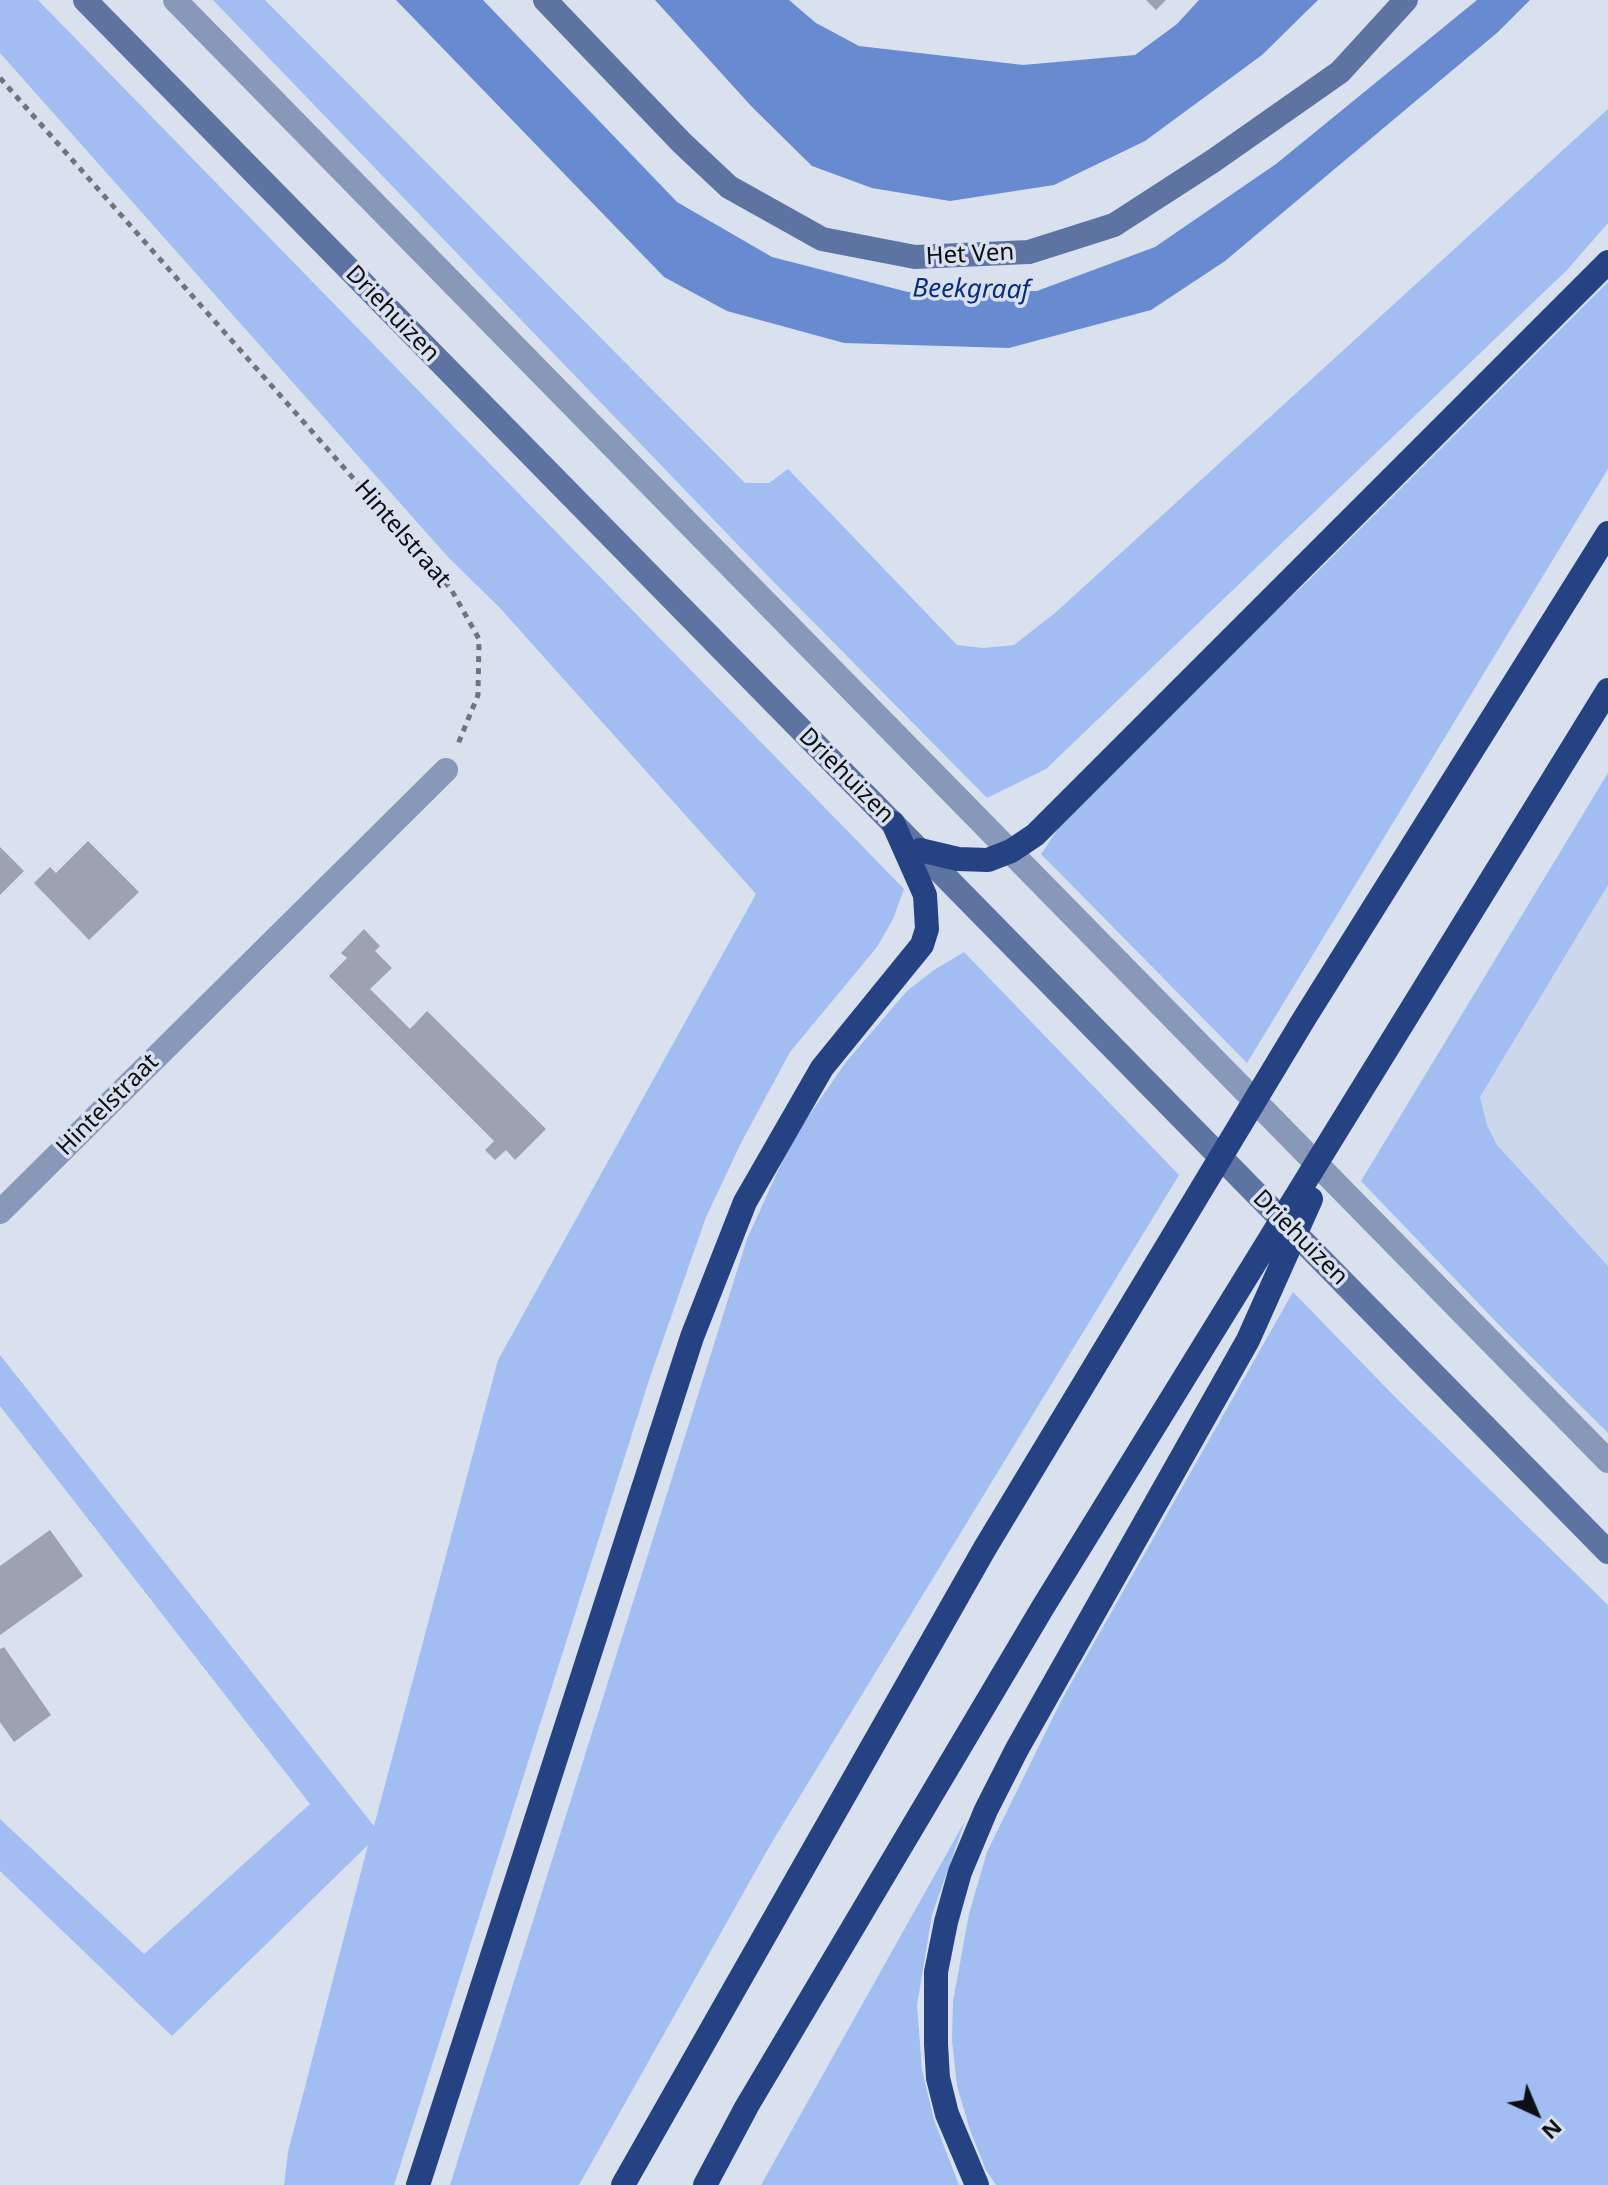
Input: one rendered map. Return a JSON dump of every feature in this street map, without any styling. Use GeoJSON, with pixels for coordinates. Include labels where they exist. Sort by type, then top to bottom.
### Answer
{"type":"FeatureCollection","features":[{"type":"Feature","properties":{"kind":"highway"},"geometry":{"type":"LineString","coordinates":[[920,850],[958,859],[988,860],[1011,851],[1035,835],[1608,262]]}},
{"type":"Feature","properties":{"kind":"highway"},"geometry":{"type":"LineString","coordinates":[[623,2185],[985,1548],[1304,1019],[1608,533]]}},
{"type":"Feature","properties":{"kind":"highway"},"geometry":{"type":"LineString","coordinates":[[705,2185],[747,2106],[1043,1607],[1608,690]]}},
{"type":"Feature","properties":{"kind":"highway"},"geometry":{"type":"LineString","coordinates":[[418,2185],[692,1337],[745,1202],[822,1068],[922,945],[927,929],[925,895],[893,823]]}},
{"type":"Feature","properties":{"kind":"highway"},"geometry":{"type":"LineString","coordinates":[[977,2185],[947,2114],[938,2078],[936,2044],[936,1972],[960,1872],[986,1810],[1017,1749],[1248,1340],[1351,1110]]}},
{"type":"Feature","properties":{"kind":"main road","name":"Driehuizen"},"geometry":{"type":"LineString","coordinates":[[85,0],[1608,1552]]}},
{"type":"Feature","properties":{"kind":"main road","name":"Het Ven"},"geometry":{"type":"LineString","coordinates":[[545,0],[682,143],[729,187],[822,239],[915,257],[1029,252],[1114,225],[1213,161],[1340,72],[1406,0]]}},
{"type":"Feature","properties":{"kind":"street"},"geometry":{"type":"LineString","coordinates":[[175,0],[1608,1461]]}},
{"type":"Feature","properties":{"kind":"street","name":"Hintelstraat"},"geometry":{"type":"LineString","coordinates":[[0,1212],[446,770]]}},
{"type":"Feature","properties":{"kind":"path","name":"Hintelstraat"},"geometry":{"type":"LineString","coordinates":[[0,78],[451,589],[479,639],[478,695],[446,770]]}},
{"type":"Feature","properties":{"kind":"shaded area"},"geometry":{"type":"Polygon","coordinates":[[[0,0],[38,0],[904,889],[893,919],[877,947],[790,1052],[706,1217],[650,1377],[394,2185],[284,2185],[288,2152],[368,1845],[172,2036],[0,1871],[0,1819],[144,1954],[310,1804],[0,1406],[0,1355],[374,1826],[498,1360],[756,894],[500,608],[448,557],[0,53],[0,0]]]}},
{"type":"Feature","properties":{"kind":"shaded area"},"geometry":{"type":"Polygon","coordinates":[[[213,0],[265,0],[745,483],[769,483],[788,469],[957,645],[983,648],[1014,645],[1055,613],[1608,109],[1608,223],[1567,270],[1046,769],[987,798],[764,572],[213,0]]]}},
{"type":"Feature","properties":{"kind":"shaded area"},"geometry":{"type":"Polygon","coordinates":[[[396,0],[483,0],[677,202],[772,257],[908,292],[1037,291],[1155,247],[1276,164],[1477,0],[1530,0],[1498,32],[1225,261],[1151,310],[1009,348],[844,343],[727,311],[664,277],[396,0]]]}},
{"type":"Feature","properties":{"kind":"shaded area"},"geometry":{"type":"Polygon","coordinates":[[[655,0],[789,0],[816,23],[859,46],[1023,65],[1135,55],[1177,24],[1199,0],[1318,0],[1262,55],[1145,141],[1054,185],[950,201],[872,188],[812,166],[752,107],[655,0]]]}},
{"type":"Feature","properties":{"kind":"shaded area"},"geometry":{"type":"Polygon","coordinates":[[[1608,282],[1608,469],[1247,1063],[1041,854],[1087,786],[1306,583],[1608,282]]]}},
{"type":"Feature","properties":{"kind":"shaded area"},"geometry":{"type":"Polygon","coordinates":[[[1608,773],[1608,885],[1480,1097],[1487,1125],[1497,1145],[1608,1266],[1608,1433],[1361,1181],[1608,773]]]}},
{"type":"Feature","properties":{"kind":"shaded area"},"geometry":{"type":"Polygon","coordinates":[[[1608,885],[1608,1266],[1497,1145],[1487,1125],[1480,1097],[1608,885]]]}},
{"type":"Feature","properties":{"kind":"shaded area"},"geometry":{"type":"Polygon","coordinates":[[[964,952],[1179,1175],[772,1842],[579,2185],[450,2185],[747,1239],[792,1140],[846,1062],[907,991],[964,952]]]}},
{"type":"Feature","properties":{"kind":"shaded area"},"geometry":{"type":"Polygon","coordinates":[[[1293,1292],[1398,1400],[1608,1605],[1608,2185],[996,2185],[986,2170],[970,2130],[957,2086],[952,2040],[953,2001],[969,1914],[987,1852],[1061,1701],[1293,1292]]]}},
{"type":"Feature","properties":{"kind":"shaded area"},"geometry":{"type":"Polygon","coordinates":[[[965,1821],[932,1915],[917,2005],[922,2070],[934,2120],[959,2185],[761,2185],[965,1821]]]}},
{"type":"Feature","properties":{"kind":"building"},"geometry":{"type":"Polygon","coordinates":[[[1146,0],[1166,0],[1156,10],[1146,0]]]}},
{"type":"Feature","properties":{"kind":"building"},"geometry":{"type":"Polygon","coordinates":[[[88,841],[139,892],[89,940],[34,883],[50,867],[56,873],[88,841]]]}},
{"type":"Feature","properties":{"kind":"building"},"geometry":{"type":"Polygon","coordinates":[[[0,847],[24,871],[0,895],[0,847]]]}},
{"type":"Feature","properties":{"kind":"building"},"geometry":{"type":"Polygon","coordinates":[[[364,929],[380,946],[375,951],[392,968],[370,989],[410,1029],[427,1011],[546,1129],[515,1160],[506,1150],[495,1160],[485,1150],[494,1141],[329,976],[347,958],[341,953],[364,929]]]}},
{"type":"Feature","properties":{"kind":"building"},"geometry":{"type":"Polygon","coordinates":[[[50,1530],[83,1576],[0,1635],[0,1566],[50,1530]]]}},
{"type":"Feature","properties":{"kind":"building"},"geometry":{"type":"Polygon","coordinates":[[[4,1647],[51,1715],[14,1742],[0,1722],[0,1649],[4,1647]]]}},
{"type":"Feature","properties":{"kind":"water label","name":"Beekgraaf"},"geometry":{"type":"Point","coordinates":[971,290]}}]}
